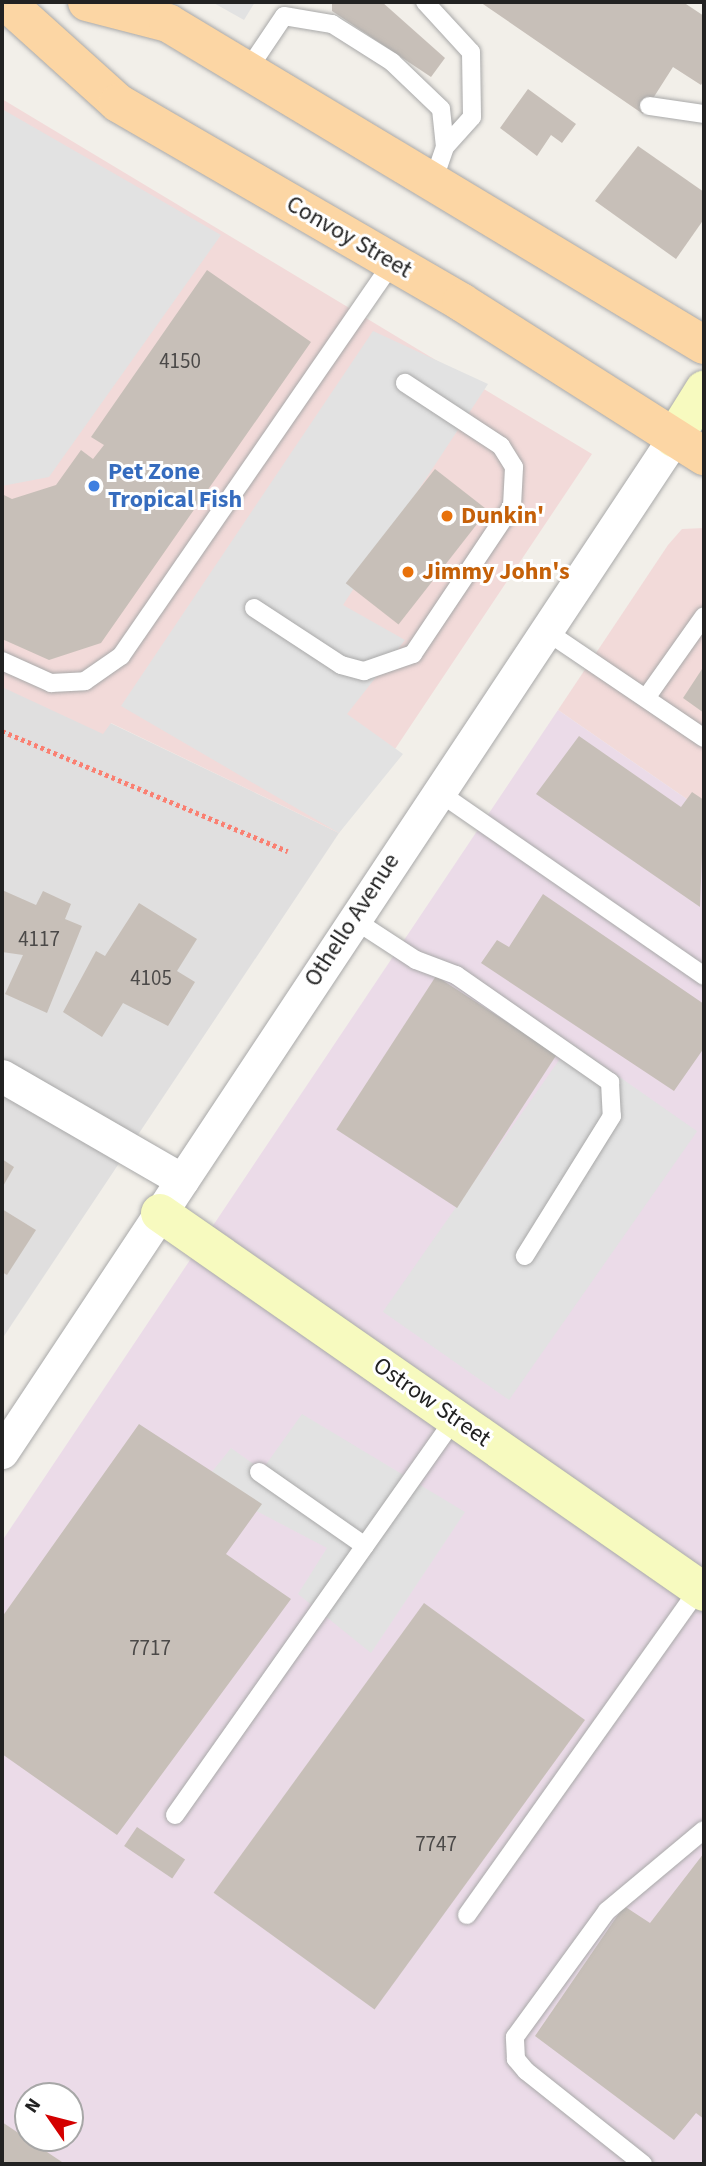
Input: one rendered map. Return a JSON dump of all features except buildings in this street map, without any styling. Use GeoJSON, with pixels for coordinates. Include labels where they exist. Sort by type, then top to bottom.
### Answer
{"type":"FeatureCollection","features":[{"type":"Feature","properties":{"kind":"main road","name":"Convoy Street"},"geometry":{"type":"LineString","coordinates":[[6,2],[118,103],[393,262],[689,447]]}},
{"type":"Feature","properties":{"kind":"main road"},"geometry":{"type":"LineString","coordinates":[[87,2],[168,23],[247,71],[439,164],[704,345]]}},
{"type":"Feature","properties":{"kind":"street","name":"Othello Avenue"},"geometry":{"type":"LineString","coordinates":[[2,1452],[543,629],[689,447],[704,390]]}},
{"type":"Feature","properties":{"kind":"street"},"geometry":{"type":"LineString","coordinates":[[2,1076],[183,1180]]}},
{"type":"Feature","properties":{"kind":"street","name":"Ostrow Street"},"geometry":{"type":"LineString","coordinates":[[160,1213],[702,1590]]}},
{"type":"Feature","properties":{"kind":"lane"},"geometry":{"type":"LineString","coordinates":[[425,2],[471,52],[472,117],[439,164]]}},
{"type":"Feature","properties":{"kind":"lane"},"geometry":{"type":"LineString","coordinates":[[247,71],[289,9],[332,24],[392,62],[442,108],[439,164]]}},
{"type":"Feature","properties":{"kind":"lane"},"geometry":{"type":"LineString","coordinates":[[649,106],[704,114]]}},
{"type":"Feature","properties":{"kind":"lane"},"geometry":{"type":"LineString","coordinates":[[2,661],[51,683],[85,681],[121,656],[393,262]]}},
{"type":"Feature","properties":{"kind":"lane"},"geometry":{"type":"LineString","coordinates":[[254,608],[341,665],[364,671],[413,654],[482,552],[512,506],[513,467],[501,446],[405,383]]}},
{"type":"Feature","properties":{"kind":"lane"},"geometry":{"type":"LineString","coordinates":[[646,698],[704,616]]}},
{"type":"Feature","properties":{"kind":"lane"},"geometry":{"type":"LineString","coordinates":[[543,629],[704,738]]}},
{"type":"Feature","properties":{"kind":"lane"},"geometry":{"type":"LineString","coordinates":[[437,791],[704,976]]}},
{"type":"Feature","properties":{"kind":"lane"},"geometry":{"type":"LineString","coordinates":[[353,919],[416,961],[456,975],[610,1082],[612,1116],[525,1256]]}},
{"type":"Feature","properties":{"kind":"lane"},"geometry":{"type":"LineString","coordinates":[[175,1815],[455,1418]]}},
{"type":"Feature","properties":{"kind":"lane"},"geometry":{"type":"LineString","coordinates":[[259,1472],[365,1546]]}},
{"type":"Feature","properties":{"kind":"lane"},"geometry":{"type":"LineString","coordinates":[[467,1915],[702,1590]]}},
{"type":"Feature","properties":{"kind":"lane"},"geometry":{"type":"LineString","coordinates":[[643,2164],[526,2071],[516,2059],[515,2037],[607,1911],[704,1830]]}},
{"type":"Feature","properties":{"kind":"path"},"geometry":{"type":"LineString","coordinates":[[2,731],[288,851]]}},
{"type":"Feature","properties":{"kind":"shaded area"},"geometry":{"type":"Polygon","coordinates":[[[212,2],[255,2],[244,20],[212,2]]]}},
{"type":"Feature","properties":{"kind":"shaded area"},"geometry":{"type":"Polygon","coordinates":[[[2,99],[592,454],[339,833],[111,723],[103,734],[2,687],[2,99]]]}},
{"type":"Feature","properties":{"kind":"shaded area"},"geometry":{"type":"Polygon","coordinates":[[[2,109],[221,235],[49,477],[2,486],[2,109]]]}},
{"type":"Feature","properties":{"kind":"shaded area"},"geometry":{"type":"Polygon","coordinates":[[[373,331],[488,384],[343,605],[405,640],[347,714],[403,754],[339,833],[121,706],[373,331]]]}},
{"type":"Feature","properties":{"kind":"shaded area"},"geometry":{"type":"Polygon","coordinates":[[[704,528],[704,811],[558,710],[668,545],[682,529],[704,528]]]}},
{"type":"Feature","properties":{"kind":"shaded area"},"geometry":{"type":"Polygon","coordinates":[[[2,671],[339,833],[2,1339],[2,671]]]}},
{"type":"Feature","properties":{"kind":"shaded area"},"geometry":{"type":"Polygon","coordinates":[[[558,710],[704,811],[704,2164],[2,2164],[2,1541],[558,710]]]}},
{"type":"Feature","properties":{"kind":"shaded area"},"geometry":{"type":"Polygon","coordinates":[[[571,1043],[697,1131],[509,1400],[383,1312],[571,1043]]]}},
{"type":"Feature","properties":{"kind":"shaded area"},"geometry":{"type":"Polygon","coordinates":[[[302,1414],[465,1512],[371,1653],[298,1594],[327,1548],[203,1483],[231,1448],[262,1470],[302,1414]]]}},
{"type":"Feature","properties":{"kind":"place","name":"Pet Zone Tropical Fish"},"geometry":{"type":"Point","coordinates":[94,486]}},
{"type":"Feature","properties":{"kind":"place","name":"Dunkin'"},"geometry":{"type":"Point","coordinates":[447,516]}},
{"type":"Feature","properties":{"kind":"place","name":"Jimmy John's"},"geometry":{"type":"Point","coordinates":[408,572]}}]}
